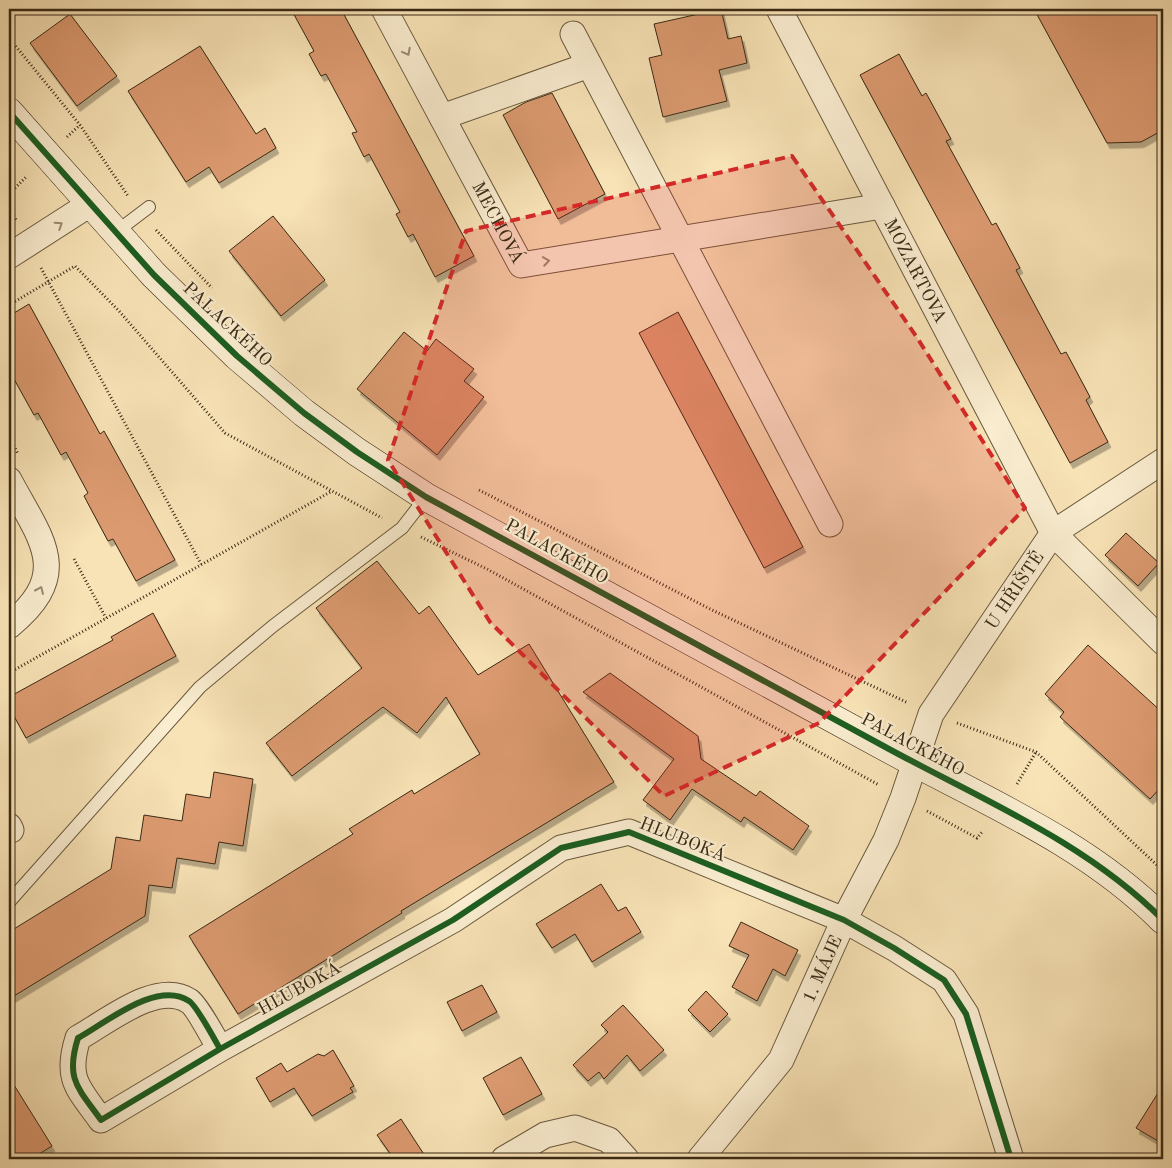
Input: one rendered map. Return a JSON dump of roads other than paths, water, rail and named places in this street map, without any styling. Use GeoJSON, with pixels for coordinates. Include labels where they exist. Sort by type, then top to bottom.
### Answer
{"type":"FeatureCollection","features":[{"type":"Feature","properties":{"kind":"street","name":"MECHOVÁ"},"geometry":{"type":"LineString","coordinates":[[384,9],[521,265],[882,206]]}},
{"type":"Feature","properties":{"kind":"street","name":"MOZARTOVA"},"geometry":{"type":"LineString","coordinates":[[779,9],[1053,532],[1163,642]]}},
{"type":"Feature","properties":{"kind":"street"},"geometry":{"type":"LineString","coordinates":[[573,34],[830,524]]}},
{"type":"Feature","properties":{"kind":"street"},"geometry":{"type":"LineString","coordinates":[[442,117],[589,65]]}},
{"type":"Feature","properties":{"kind":"street","name":"PALACKÉHO"},"geometry":{"type":"LineString","coordinates":[[9,112],[154,275],[237,356],[304,413],[356,452],[426,497],[914,762],[1003,808],[1098,865],[1124,884],[1163,920]]}},
{"type":"Feature","properties":{"kind":"street"},"geometry":{"type":"LineString","coordinates":[[19,250],[90,204]]}},
{"type":"Feature","properties":{"kind":"street","name":"U HŘIŠTĚ"},"geometry":{"type":"LineString","coordinates":[[914,762],[931,714],[1053,532],[1163,461]]}},
{"type":"Feature","properties":{"kind":"street"},"geometry":{"type":"LineString","coordinates":[[9,480],[44,546],[47,567],[42,592],[28,610],[9,626]]}},
{"type":"Feature","properties":{"kind":"street","name":"1. MÁJE"},"geometry":{"type":"LineString","coordinates":[[700,1159],[782,1060],[844,920],[886,840],[903,798],[914,762]]}},
{"type":"Feature","properties":{"kind":"street","name":"HLUBOKÁ"},"geometry":{"type":"LineString","coordinates":[[220,1049],[191,1001],[171,994],[151,996],[78,1038],[71,1060],[75,1083],[101,1120],[220,1049],[453,920],[561,848],[628,832],[844,920],[894,948],[944,980],[966,1014],[1011,1159]]}},
{"type":"Feature","properties":{"kind":"street"},"geometry":{"type":"LineString","coordinates":[[504,1159],[545,1135],[575,1128],[609,1140],[626,1159]]}},
{"type":"Feature","properties":{"kind":"lane"},"geometry":{"type":"LineString","coordinates":[[116,232],[144,210]]}},
{"type":"Feature","properties":{"kind":"lane"},"geometry":{"type":"LineString","coordinates":[[9,902],[200,687],[273,626],[402,528],[426,497]]}}]}
